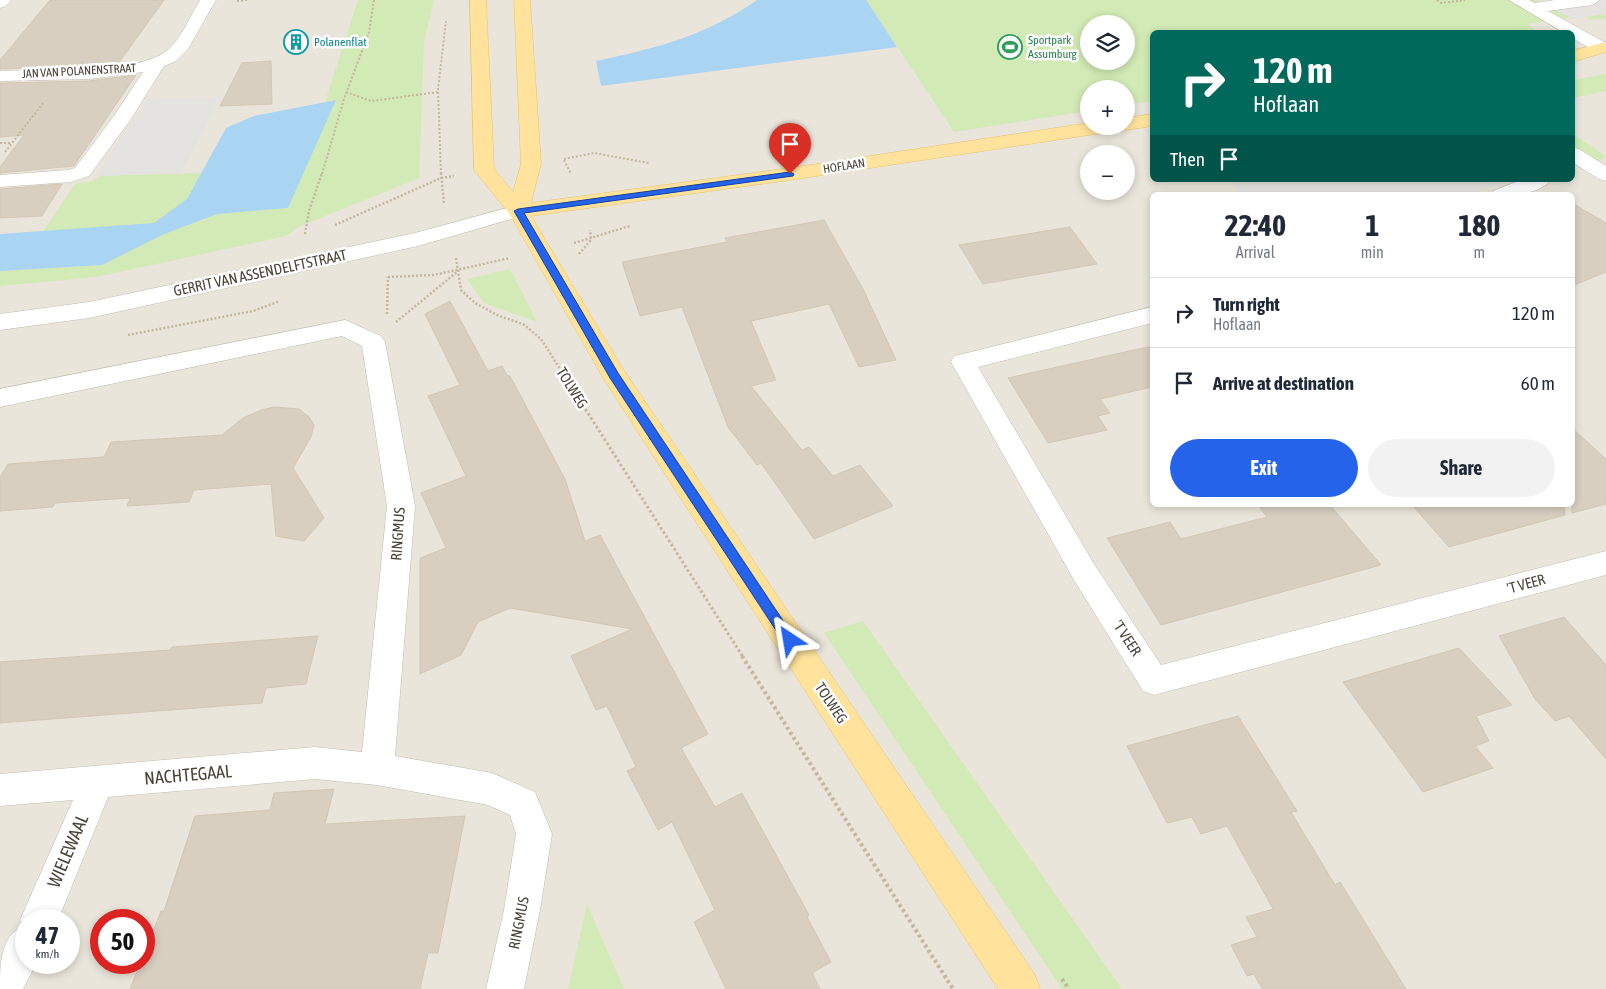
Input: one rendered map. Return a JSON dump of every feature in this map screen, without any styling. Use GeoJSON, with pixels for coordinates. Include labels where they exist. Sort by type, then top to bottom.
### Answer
{"type":"FeatureCollection","features":[{"type":"Feature","properties":{"kind":"main road","name":"TOLWEG"},"geometry":{"type":"LineString","coordinates":[[478,0],[484,170],[518,211],[614,375],[1021,989]]}},
{"type":"Feature","properties":{"kind":"main road"},"geometry":{"type":"LineString","coordinates":[[518,211],[531,164],[522,0]]}},
{"type":"Feature","properties":{"kind":"main road"},"geometry":{"type":"LineString","coordinates":[[1575,56],[1605,48]]}},
{"type":"Feature","properties":{"kind":"main road"},"geometry":{"type":"LineString","coordinates":[[1135,123],[1150,120]]}},
{"type":"Feature","properties":{"kind":"main road","name":"HOFLAAN"},"geometry":{"type":"LineString","coordinates":[[518,211],[790,174],[1080,130]]}},
{"type":"Feature","properties":{"kind":"street"},"geometry":{"type":"LineString","coordinates":[[0,3],[3,0]]}},
{"type":"Feature","properties":{"kind":"street","name":"JAN VAN POLANENSTRAAT"},"geometry":{"type":"LineString","coordinates":[[0,76],[133,70],[157,64],[169,58],[178,50],[208,0]]}},
{"type":"Feature","properties":{"kind":"street"},"geometry":{"type":"LineString","coordinates":[[1524,4],[1592,0]]}},
{"type":"Feature","properties":{"kind":"street"},"geometry":{"type":"LineString","coordinates":[[1524,4],[1572,30]]}},
{"type":"Feature","properties":{"kind":"street"},"geometry":{"type":"LineString","coordinates":[[1575,32],[1605,48]]}},
{"type":"Feature","properties":{"kind":"street","name":"JAN VAN POLANENSTRAAT"},"geometry":{"type":"LineString","coordinates":[[0,181],[71,176],[82,172],[127,112],[157,64]]}},
{"type":"Feature","properties":{"kind":"street"},"geometry":{"type":"LineString","coordinates":[[1577,161],[1606,175]]}},
{"type":"Feature","properties":{"kind":"street"},"geometry":{"type":"LineString","coordinates":[[1508,192],[1535,182]]}},
{"type":"Feature","properties":{"kind":"street","name":"GERRIT VAN ASSENDELFTSTRAAT"},"geometry":{"type":"LineString","coordinates":[[0,322],[108,306],[418,239],[518,211]]}},
{"type":"Feature","properties":{"kind":"street","name":"'T VEER"},"geometry":{"type":"LineString","coordinates":[[1150,315],[962,362],[1084,572],[1154,680],[1606,563]]}},
{"type":"Feature","properties":{"kind":"street"},"geometry":{"type":"LineString","coordinates":[[0,398],[345,328],[380,336]]}},
{"type":"Feature","properties":{"kind":"street","name":"RINGMUS"},"geometry":{"type":"LineString","coordinates":[[380,336],[401,506],[377,769],[492,789],[523,804],[534,834],[522,910],[505,989]]}},
{"type":"Feature","properties":{"kind":"street","name":"NACHTEGAAL"},"geometry":{"type":"LineString","coordinates":[[0,790],[315,763],[377,769]]}},
{"type":"Feature","properties":{"kind":"street","name":"WIELEWAAL"},"geometry":{"type":"LineString","coordinates":[[44,909],[97,783]]}},
{"type":"Feature","properties":{"kind":"street"},"geometry":{"type":"LineString","coordinates":[[2,989],[15,965]]}},
{"type":"Feature","properties":{"kind":"path"},"geometry":{"type":"LineString","coordinates":[[304,240],[309,211],[330,149],[346,92],[369,32],[374,0]]}},
{"type":"Feature","properties":{"kind":"path"},"geometry":{"type":"LineString","coordinates":[[1437,0],[1442,3],[1465,0]]}},
{"type":"Feature","properties":{"kind":"path"},"geometry":{"type":"LineString","coordinates":[[441,178],[441,46],[448,14]]}},
{"type":"Feature","properties":{"kind":"path"},"geometry":{"type":"LineString","coordinates":[[4,153],[66,73]]}},
{"type":"Feature","properties":{"kind":"path"},"geometry":{"type":"LineString","coordinates":[[346,92],[371,101],[440,92]]}},
{"type":"Feature","properties":{"kind":"path"},"geometry":{"type":"LineString","coordinates":[[0,143],[12,143]]}},
{"type":"Feature","properties":{"kind":"path"},"geometry":{"type":"LineString","coordinates":[[380,336],[458,271],[541,250]]}},
{"type":"Feature","properties":{"kind":"path","name":"TOLWEG"},"geometry":{"type":"LineString","coordinates":[[458,271],[461,290],[475,303],[499,316],[523,324],[541,339],[953,989]]}},
{"type":"Feature","properties":{"kind":"path"},"geometry":{"type":"LineString","coordinates":[[380,336],[388,277]]}},
{"type":"Feature","properties":{"kind":"shaded area"},"geometry":{"type":"Polygon","coordinates":[[[0,0],[1606,0],[1606,989],[0,989],[0,0]]]}},
{"type":"Feature","properties":{"kind":"shaded area"},"geometry":{"type":"Polygon","coordinates":[[[1536,0],[1606,0],[1606,14],[1572,19],[1536,0]]]}},
{"type":"Feature","properties":{"kind":"shaded area"},"geometry":{"type":"Polygon","coordinates":[[[221,97],[181,173],[95,176],[147,99],[221,97]]]}},
{"type":"Feature","properties":{"kind":"shaded area"},"geometry":{"type":"Polygon","coordinates":[[[1230,182],[1507,182],[1479,192],[1239,192],[1230,182]]]}},
{"type":"Feature","properties":{"kind":"green space"},"geometry":{"type":"Polygon","coordinates":[[[358,0],[434,0],[424,41],[419,178],[298,227],[286,236],[96,277],[0,286],[0,271],[102,265],[162,235],[217,214],[288,208],[335,100],[325,102],[358,0]]]}},
{"type":"Feature","properties":{"kind":"green space","name":"Sportpark Assumburg"},"geometry":{"type":"Polygon","coordinates":[[[866,0],[1606,0],[1606,19],[1589,19],[1584,16],[1528,24],[1534,29],[1532,30],[1150,30],[1150,101],[1135,104],[1135,80],[1080,80],[1080,112],[954,132],[866,0]]]}},
{"type":"Feature","properties":{"kind":"green space"},"geometry":{"type":"Polygon","coordinates":[[[1606,74],[1606,91],[1575,98],[1575,80],[1606,74]]]}},
{"type":"Feature","properties":{"kind":"green space"},"geometry":{"type":"Polygon","coordinates":[[[1575,136],[1606,156],[1599,162],[1575,149],[1575,136]]]}},
{"type":"Feature","properties":{"kind":"green space"},"geometry":{"type":"Polygon","coordinates":[[[201,173],[187,199],[154,223],[43,232],[75,184],[92,181],[100,176],[201,173]]]}},
{"type":"Feature","properties":{"kind":"green space"},"geometry":{"type":"Polygon","coordinates":[[[510,269],[537,322],[484,303],[467,279],[510,269]]]}},
{"type":"Feature","properties":{"kind":"green space"},"geometry":{"type":"Polygon","coordinates":[[[863,621],[1122,989],[1062,989],[824,633],[863,621]]]}},
{"type":"Feature","properties":{"kind":"green space"},"geometry":{"type":"Polygon","coordinates":[[[587,904],[624,989],[568,989],[587,904]]]}},
{"type":"Feature","properties":{"kind":"water"},"geometry":{"type":"Polygon","coordinates":[[[757,0],[866,0],[897,47],[601,86],[596,61],[660,46],[700,32],[757,0]]]}},
{"type":"Feature","properties":{"kind":"water"},"geometry":{"type":"Polygon","coordinates":[[[336,100],[288,208],[217,214],[162,235],[102,265],[0,271],[0,234],[154,223],[187,199],[226,128],[254,116],[336,100]]]}},
{"type":"Feature","properties":{"kind":"building"},"geometry":{"type":"Polygon","coordinates":[[[50,0],[164,0],[118,64],[0,69],[0,60],[50,0]]]}},
{"type":"Feature","properties":{"kind":"building"},"geometry":{"type":"Polygon","coordinates":[[[271,61],[272,104],[220,106],[242,63],[271,61]]]}},
{"type":"Feature","properties":{"kind":"building"},"geometry":{"type":"Polygon","coordinates":[[[136,75],[74,166],[0,173],[0,167],[24,135],[0,137],[0,83],[89,81],[136,75]]]}},
{"type":"Feature","properties":{"kind":"building"},"geometry":{"type":"Polygon","coordinates":[[[62,184],[42,216],[0,218],[0,189],[62,184]]]}},
{"type":"Feature","properties":{"kind":"building"},"geometry":{"type":"Polygon","coordinates":[[[1575,205],[1606,223],[1606,272],[1575,285],[1575,205]]]}},
{"type":"Feature","properties":{"kind":"building"},"geometry":{"type":"Polygon","coordinates":[[[824,220],[863,289],[896,360],[859,367],[829,304],[751,321],[776,380],[751,386],[802,450],[809,447],[833,476],[860,465],[893,506],[814,539],[761,463],[757,465],[728,427],[682,307],[640,316],[622,262],[727,242],[725,238],[824,220]]]}},
{"type":"Feature","properties":{"kind":"building"},"geometry":{"type":"Polygon","coordinates":[[[1070,227],[1097,264],[983,284],[959,245],[1070,227]]]}},
{"type":"Feature","properties":{"kind":"building"},"geometry":{"type":"Polygon","coordinates":[[[450,301],[488,371],[502,366],[507,375],[510,376],[565,479],[585,541],[600,535],[708,734],[681,748],[715,807],[742,793],[809,915],[807,917],[831,962],[812,973],[820,989],[726,989],[694,922],[715,910],[672,822],[658,830],[627,771],[636,767],[607,706],[596,710],[571,656],[632,629],[510,608],[478,622],[461,655],[420,674],[420,558],[446,548],[421,493],[466,476],[428,396],[460,385],[425,314],[450,301]]]}},
{"type":"Feature","properties":{"kind":"building"},"geometry":{"type":"Polygon","coordinates":[[[1150,346],[1150,387],[1100,399],[1110,413],[1098,416],[1107,430],[1048,443],[1008,378],[1150,346]]]}},
{"type":"Feature","properties":{"kind":"building"},"geometry":{"type":"Polygon","coordinates":[[[274,407],[299,409],[309,417],[314,425],[311,437],[293,468],[324,518],[304,541],[276,536],[271,484],[194,490],[189,502],[127,506],[130,498],[55,503],[53,507],[0,511],[0,477],[8,464],[104,457],[111,442],[222,435],[243,418],[261,410],[274,407]]]}},
{"type":"Feature","properties":{"kind":"building"},"geometry":{"type":"Polygon","coordinates":[[[1575,431],[1606,459],[1606,504],[1572,513],[1572,507],[1575,507],[1575,431]]]}},
{"type":"Feature","properties":{"kind":"building"},"geometry":{"type":"Polygon","coordinates":[[[1260,507],[1332,507],[1381,565],[1161,625],[1107,538],[1170,522],[1181,539],[1267,517],[1260,507]]]}},
{"type":"Feature","properties":{"kind":"building"},"geometry":{"type":"Polygon","coordinates":[[[1414,507],[1564,507],[1565,515],[1449,547],[1414,507]]]}},
{"type":"Feature","properties":{"kind":"building"},"geometry":{"type":"Polygon","coordinates":[[[1564,617],[1606,665],[1606,759],[1569,716],[1555,721],[1535,699],[1499,636],[1564,617]]]}},
{"type":"Feature","properties":{"kind":"building"},"geometry":{"type":"Polygon","coordinates":[[[318,636],[306,684],[266,688],[262,703],[0,723],[0,662],[170,650],[172,647],[318,636]]]}},
{"type":"Feature","properties":{"kind":"building"},"geometry":{"type":"Polygon","coordinates":[[[1459,648],[1512,705],[1476,716],[1489,741],[1475,746],[1493,768],[1423,792],[1343,682],[1459,648]]]}},
{"type":"Feature","properties":{"kind":"building"},"geometry":{"type":"Polygon","coordinates":[[[1238,716],[1297,811],[1291,812],[1335,885],[1340,882],[1406,989],[1262,989],[1254,974],[1247,976],[1231,945],[1257,937],[1246,917],[1273,909],[1227,826],[1201,834],[1192,817],[1167,823],[1127,746],[1238,716]]]}},
{"type":"Feature","properties":{"kind":"building"},"geometry":{"type":"Polygon","coordinates":[[[334,789],[325,824],[465,816],[438,953],[428,953],[420,989],[130,989],[136,974],[155,974],[155,927],[161,911],[164,911],[195,816],[270,810],[274,793],[334,789]]]}},
{"type":"Feature","properties":{"kind":"place","name":"Polanenflat"},"geometry":{"type":"Point","coordinates":[296,42]}},
{"type":"Feature","properties":{"kind":"place","name":"Sportpark Assumburg"},"geometry":{"type":"Point","coordinates":[1010,47]}},
{"type":"Feature","properties":{"kind":"route"},"geometry":{"type":"LineString","coordinates":[[790,174],[518,211],[614,375],[790,640]]}}]}
